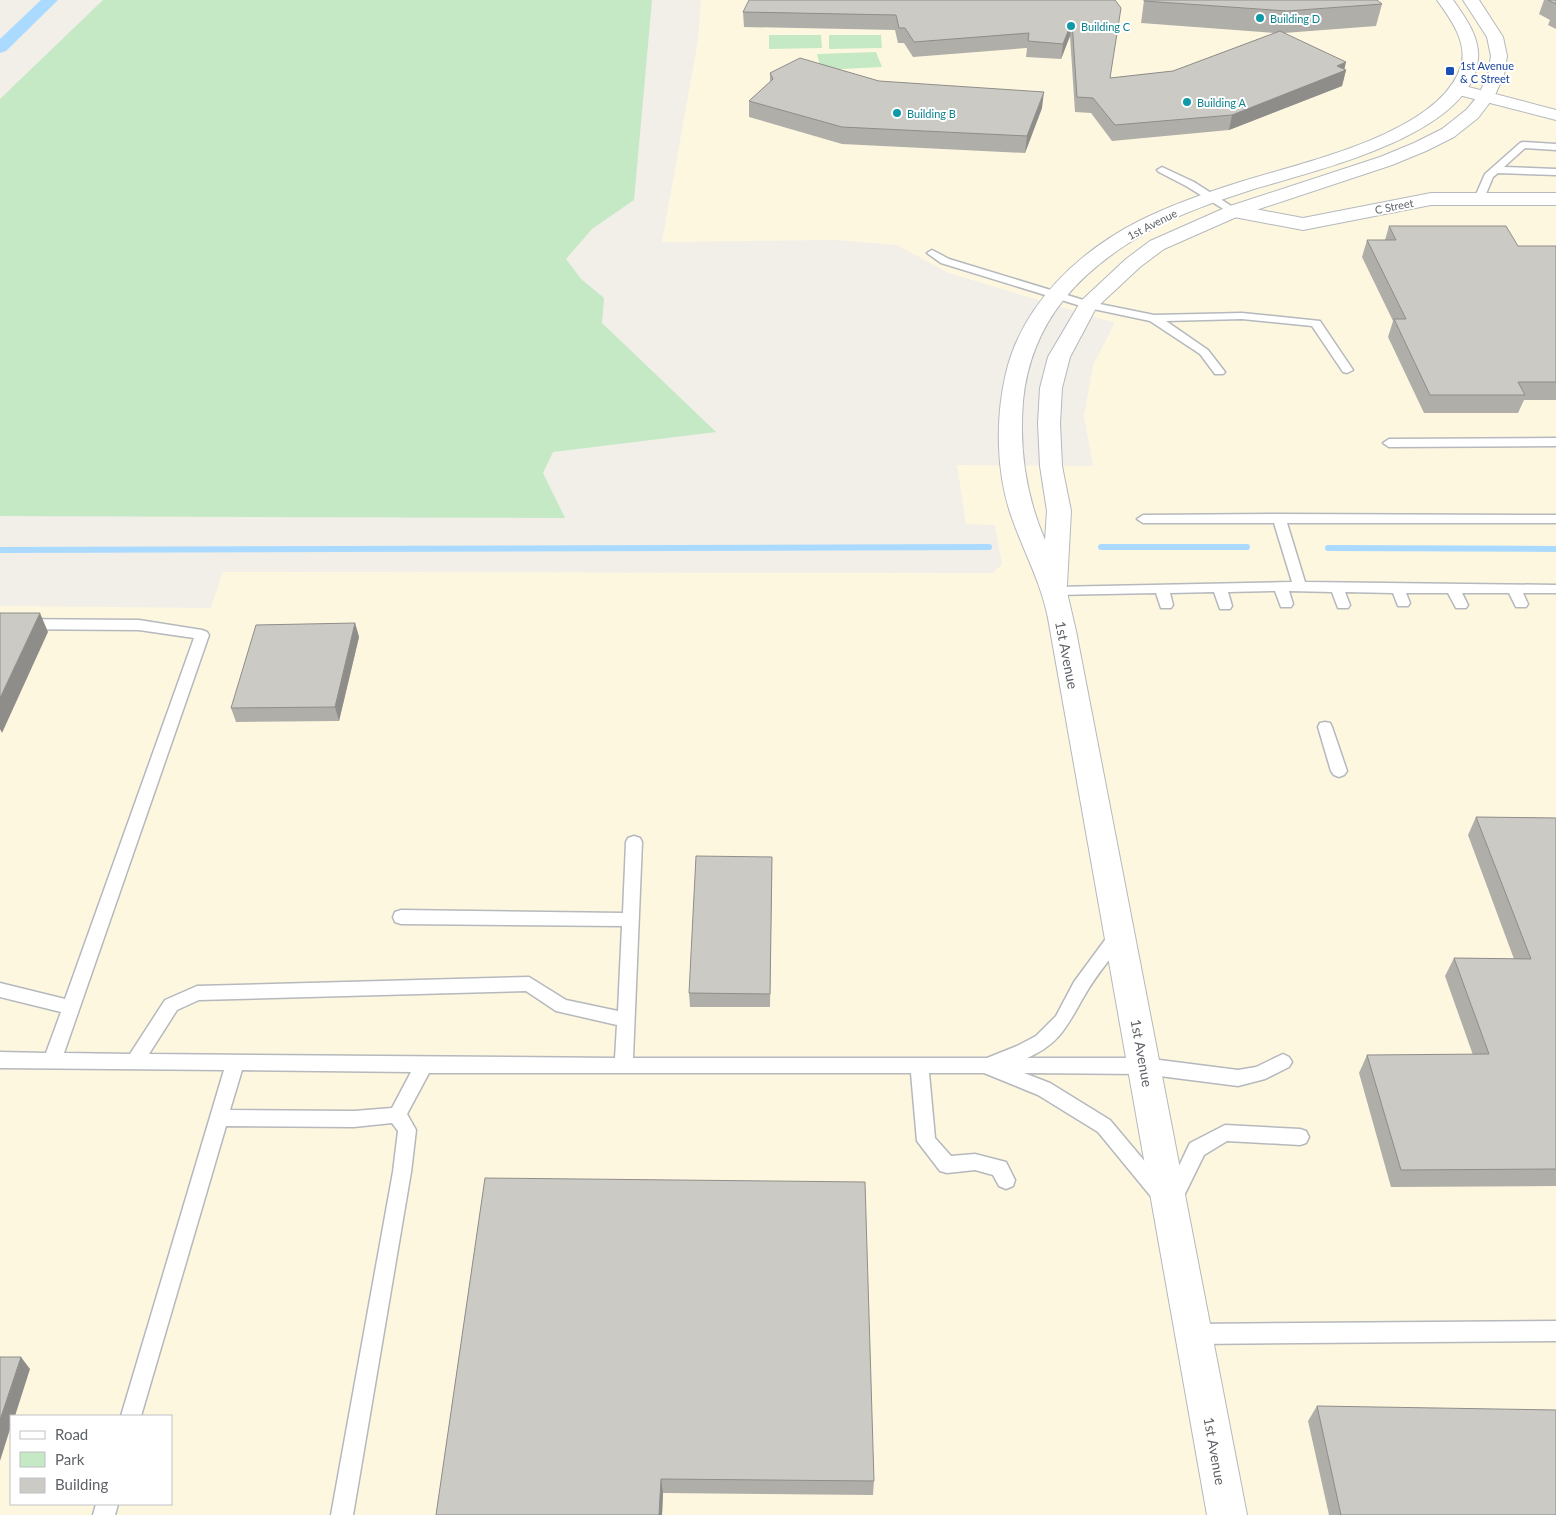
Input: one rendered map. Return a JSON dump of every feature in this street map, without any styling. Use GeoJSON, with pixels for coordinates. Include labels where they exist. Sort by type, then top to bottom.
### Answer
{"type":"FeatureCollection","features":[{"type":"Feature","properties":{"kind":"street","name":"1st Avenue"},"geometry":{"type":"LineString","coordinates":[[1227,1515],[1120,932],[1054,591],[1020,508],[1013,466],[1010,420],[1013,384],[1023,350],[1038,321],[1055,295],[1081,270],[1130,233],[1167,214],[1362,149],[1394,136],[1420,122],[1443,106],[1457,89],[1468,66],[1470,52],[1466,35],[1445,0]]}},
{"type":"Feature","properties":{"kind":"street","name":"1st Avenue"},"geometry":{"type":"LineString","coordinates":[[1054,591],[1059,511],[1051,466],[1049,423],[1051,388],[1059,357],[1088,305],[1112,281],[1157,245],[1234,211],[1386,162],[1448,132],[1472,114],[1486,97],[1496,75],[1499,56],[1495,36],[1471,0]]}},
{"type":"Feature","properties":{"kind":"street"},"geometry":{"type":"LineString","coordinates":[[1457,89],[1556,115]]}},
{"type":"Feature","properties":{"kind":"street","name":"C Street"},"geometry":{"type":"LineString","coordinates":[[1234,211],[1303,224],[1431,199],[1556,199]]}},
{"type":"Feature","properties":{"kind":"lane"},"geometry":{"type":"LineString","coordinates":[[1479,199],[1489,176],[1523,145],[1556,147]]}},
{"type":"Feature","properties":{"kind":"lane"},"geometry":{"type":"LineString","coordinates":[[1162,170],[1190,184],[1234,211]]}},
{"type":"Feature","properties":{"kind":"lane"},"geometry":{"type":"LineString","coordinates":[[1495,170],[1556,172]]}},
{"type":"Feature","properties":{"kind":"lane"},"geometry":{"type":"LineString","coordinates":[[932,253],[945,261],[1088,305],[1154,318],[1242,316],[1316,323],[1347,370]]}},
{"type":"Feature","properties":{"kind":"lane"},"geometry":{"type":"LineString","coordinates":[[1154,318],[1204,352],[1219,372]]}},
{"type":"Feature","properties":{"kind":"lane"},"geometry":{"type":"LineString","coordinates":[[1389,443],[1556,442]]}},
{"type":"Feature","properties":{"kind":"lane"},"geometry":{"type":"LineString","coordinates":[[1278,518],[1300,586]]}},
{"type":"Feature","properties":{"kind":"lane"},"geometry":{"type":"LineString","coordinates":[[1143,519],[1556,519]]}},
{"type":"Feature","properties":{"kind":"lane"},"geometry":{"type":"LineString","coordinates":[[1054,591],[1300,586],[1556,590]]}},
{"type":"Feature","properties":{"kind":"lane"},"geometry":{"type":"LineString","coordinates":[[1281,587],[1286,604]]}},
{"type":"Feature","properties":{"kind":"lane"},"geometry":{"type":"LineString","coordinates":[[1220,588],[1225,606]]}},
{"type":"Feature","properties":{"kind":"lane"},"geometry":{"type":"LineString","coordinates":[[1337,588],[1343,605]]}},
{"type":"Feature","properties":{"kind":"lane"},"geometry":{"type":"LineString","coordinates":[[1398,588],[1404,603]]}},
{"type":"Feature","properties":{"kind":"lane"},"geometry":{"type":"LineString","coordinates":[[1453,589],[1461,604]]}},
{"type":"Feature","properties":{"kind":"lane"},"geometry":{"type":"LineString","coordinates":[[1514,589],[1521,604]]}},
{"type":"Feature","properties":{"kind":"lane"},"geometry":{"type":"LineString","coordinates":[[1162,590],[1166,605]]}},
{"type":"Feature","properties":{"kind":"lane"},"geometry":{"type":"LineString","coordinates":[[0,624],[139,625],[202,635],[52,1060]]}},
{"type":"Feature","properties":{"kind":"lane"},"geometry":{"type":"LineString","coordinates":[[1325,727],[1339,771]]}},
{"type":"Feature","properties":{"kind":"lane"},"geometry":{"type":"LineString","coordinates":[[624,1064],[634,842]]}},
{"type":"Feature","properties":{"kind":"lane"},"geometry":{"type":"LineString","coordinates":[[401,917],[631,920]]}},
{"type":"Feature","properties":{"kind":"lane"},"geometry":{"type":"LineString","coordinates":[[984,1066],[1022,1052],[1042,1041],[1062,1021],[1080,987],[1120,932]]}},
{"type":"Feature","properties":{"kind":"lane"},"geometry":{"type":"LineString","coordinates":[[135,1061],[171,1005],[197,993],[529,984],[562,1006],[626,1020]]}},
{"type":"Feature","properties":{"kind":"lane"},"geometry":{"type":"LineString","coordinates":[[0,990],[70,1007]]}},
{"type":"Feature","properties":{"kind":"lane"},"geometry":{"type":"LineString","coordinates":[[0,1060],[424,1065],[1144,1066],[1238,1078],[1259,1074],[1283,1062]]}},
{"type":"Feature","properties":{"kind":"lane"},"geometry":{"type":"LineString","coordinates":[[131,1415],[235,1063]]}},
{"type":"Feature","properties":{"kind":"lane"},"geometry":{"type":"LineString","coordinates":[[397,1115],[424,1065]]}},
{"type":"Feature","properties":{"kind":"lane"},"geometry":{"type":"LineString","coordinates":[[919,1066],[926,1140],[947,1165],[975,1162],[999,1168],[1006,1180]]}},
{"type":"Feature","properties":{"kind":"lane"},"geometry":{"type":"LineString","coordinates":[[984,1066],[1044,1089],[1104,1126],[1170,1205],[1197,1149],[1225,1133],[1300,1137]]}},
{"type":"Feature","properties":{"kind":"lane"},"geometry":{"type":"LineString","coordinates":[[219,1118],[354,1119],[397,1115]]}},
{"type":"Feature","properties":{"kind":"lane"},"geometry":{"type":"LineString","coordinates":[[342,1515],[402,1172],[407,1130],[397,1115]]}},
{"type":"Feature","properties":{"kind":"lane"},"geometry":{"type":"LineString","coordinates":[[1194,1334],[1556,1331]]}},
{"type":"Feature","properties":{"kind":"shaded area"},"geometry":{"type":"Polygon","coordinates":[[[701,0],[1556,0],[1556,1515],[0,1515],[0,606],[211,608],[223,572],[993,573],[1002,564],[995,525],[966,524],[957,465],[1093,466],[1084,416],[1093,365],[1115,323],[949,273],[897,245],[836,240],[662,242],[698,40],[701,0]]]}},
{"type":"Feature","properties":{"kind":"green space"},"geometry":{"type":"Polygon","coordinates":[[[103,0],[652,0],[634,200],[592,229],[566,259],[581,279],[604,298],[602,323],[716,432],[553,452],[543,473],[565,518],[0,516],[0,99],[103,0]]]}},
{"type":"Feature","properties":{"kind":"green space"},"geometry":{"type":"Polygon","coordinates":[[[769,35],[821,35],[822,48],[769,49],[769,35]]]}},
{"type":"Feature","properties":{"kind":"green space"},"geometry":{"type":"Polygon","coordinates":[[[829,35],[881,35],[882,48],[829,49],[829,35]]]}},
{"type":"Feature","properties":{"kind":"green space"},"geometry":{"type":"Polygon","coordinates":[[[876,52],[882,67],[821,70],[817,54],[876,52]]]}},
{"type":"Feature","properties":{"kind":"building"},"geometry":{"type":"Polygon","coordinates":[[[749,0],[1115,0],[1121,8],[1110,78],[1173,71],[1280,31],[1346,62],[1337,66],[1346,70],[1232,115],[1115,125],[1093,98],[1077,97],[1072,21],[1063,44],[1028,41],[1029,33],[914,42],[905,28],[899,28],[896,15],[743,12],[749,0]]]}},
{"type":"Feature","properties":{"kind":"building"},"geometry":{"type":"Polygon","coordinates":[[[1144,0],[1377,0],[1382,4],[1287,11],[1144,0]]]}},
{"type":"Feature","properties":{"kind":"building"},"geometry":{"type":"Polygon","coordinates":[[[1548,0],[1556,0],[1556,4],[1548,0]]]}},
{"type":"Feature","properties":{"kind":"building","name":"Building B"},"geometry":{"type":"Polygon","coordinates":[[[800,58],[879,81],[1044,92],[1027,136],[842,127],[749,101],[773,79],[770,73],[800,58]]]}},
{"type":"Feature","properties":{"kind":"building"},"geometry":{"type":"Polygon","coordinates":[[[1389,226],[1506,226],[1518,246],[1556,246],[1556,382],[1518,382],[1525,395],[1430,395],[1394,319],[1406,319],[1367,240],[1396,240],[1389,226]]]}},
{"type":"Feature","properties":{"kind":"building"},"geometry":{"type":"Polygon","coordinates":[[[0,613],[40,613],[0,698],[0,613]]]}},
{"type":"Feature","properties":{"kind":"building"},"geometry":{"type":"Polygon","coordinates":[[[355,623],[335,707],[231,708],[256,625],[355,623]]]}},
{"type":"Feature","properties":{"kind":"building"},"geometry":{"type":"Polygon","coordinates":[[[1476,817],[1556,818],[1556,1169],[1401,1170],[1367,1055],[1489,1054],[1454,958],[1531,959],[1476,817]]]}},
{"type":"Feature","properties":{"kind":"building"},"geometry":{"type":"Polygon","coordinates":[[[696,856],[772,857],[770,994],[689,993],[696,856]]]}},
{"type":"Feature","properties":{"kind":"building"},"geometry":{"type":"Polygon","coordinates":[[[485,1178],[865,1182],[874,1481],[661,1479],[659,1515],[436,1515],[485,1178]]]}},
{"type":"Feature","properties":{"kind":"building"},"geometry":{"type":"Polygon","coordinates":[[[0,1357],[21,1357],[0,1420],[0,1357]]]}},
{"type":"Feature","properties":{"kind":"building"},"geometry":{"type":"Polygon","coordinates":[[[1317,1406],[1556,1410],[1556,1515],[1341,1515],[1317,1406]]]}},
{"type":"Feature","properties":{"kind":"waterway"},"geometry":{"type":"LineString","coordinates":[[0,48],[50,0]]}},
{"type":"Feature","properties":{"kind":"waterway"},"geometry":{"type":"LineString","coordinates":[[0,550],[989,547]]}},
{"type":"Feature","properties":{"kind":"waterway"},"geometry":{"type":"LineString","coordinates":[[1101,547],[1247,547]]}},
{"type":"Feature","properties":{"kind":"waterway"},"geometry":{"type":"LineString","coordinates":[[1328,548],[1556,549]]}},
{"type":"Feature","properties":{"kind":"place","name":"Building D"},"geometry":{"type":"Point","coordinates":[1260,18]}},
{"type":"Feature","properties":{"kind":"place","name":"Building C"},"geometry":{"type":"Point","coordinates":[1071,26]}},
{"type":"Feature","properties":{"kind":"place","name":"1st Avenue & C Street"},"geometry":{"type":"Point","coordinates":[1450,71]}},
{"type":"Feature","properties":{"kind":"place","name":"Building A"},"geometry":{"type":"Point","coordinates":[1187,102]}},
{"type":"Feature","properties":{"kind":"place","name":"Building B"},"geometry":{"type":"Point","coordinates":[897,113]}}]}
